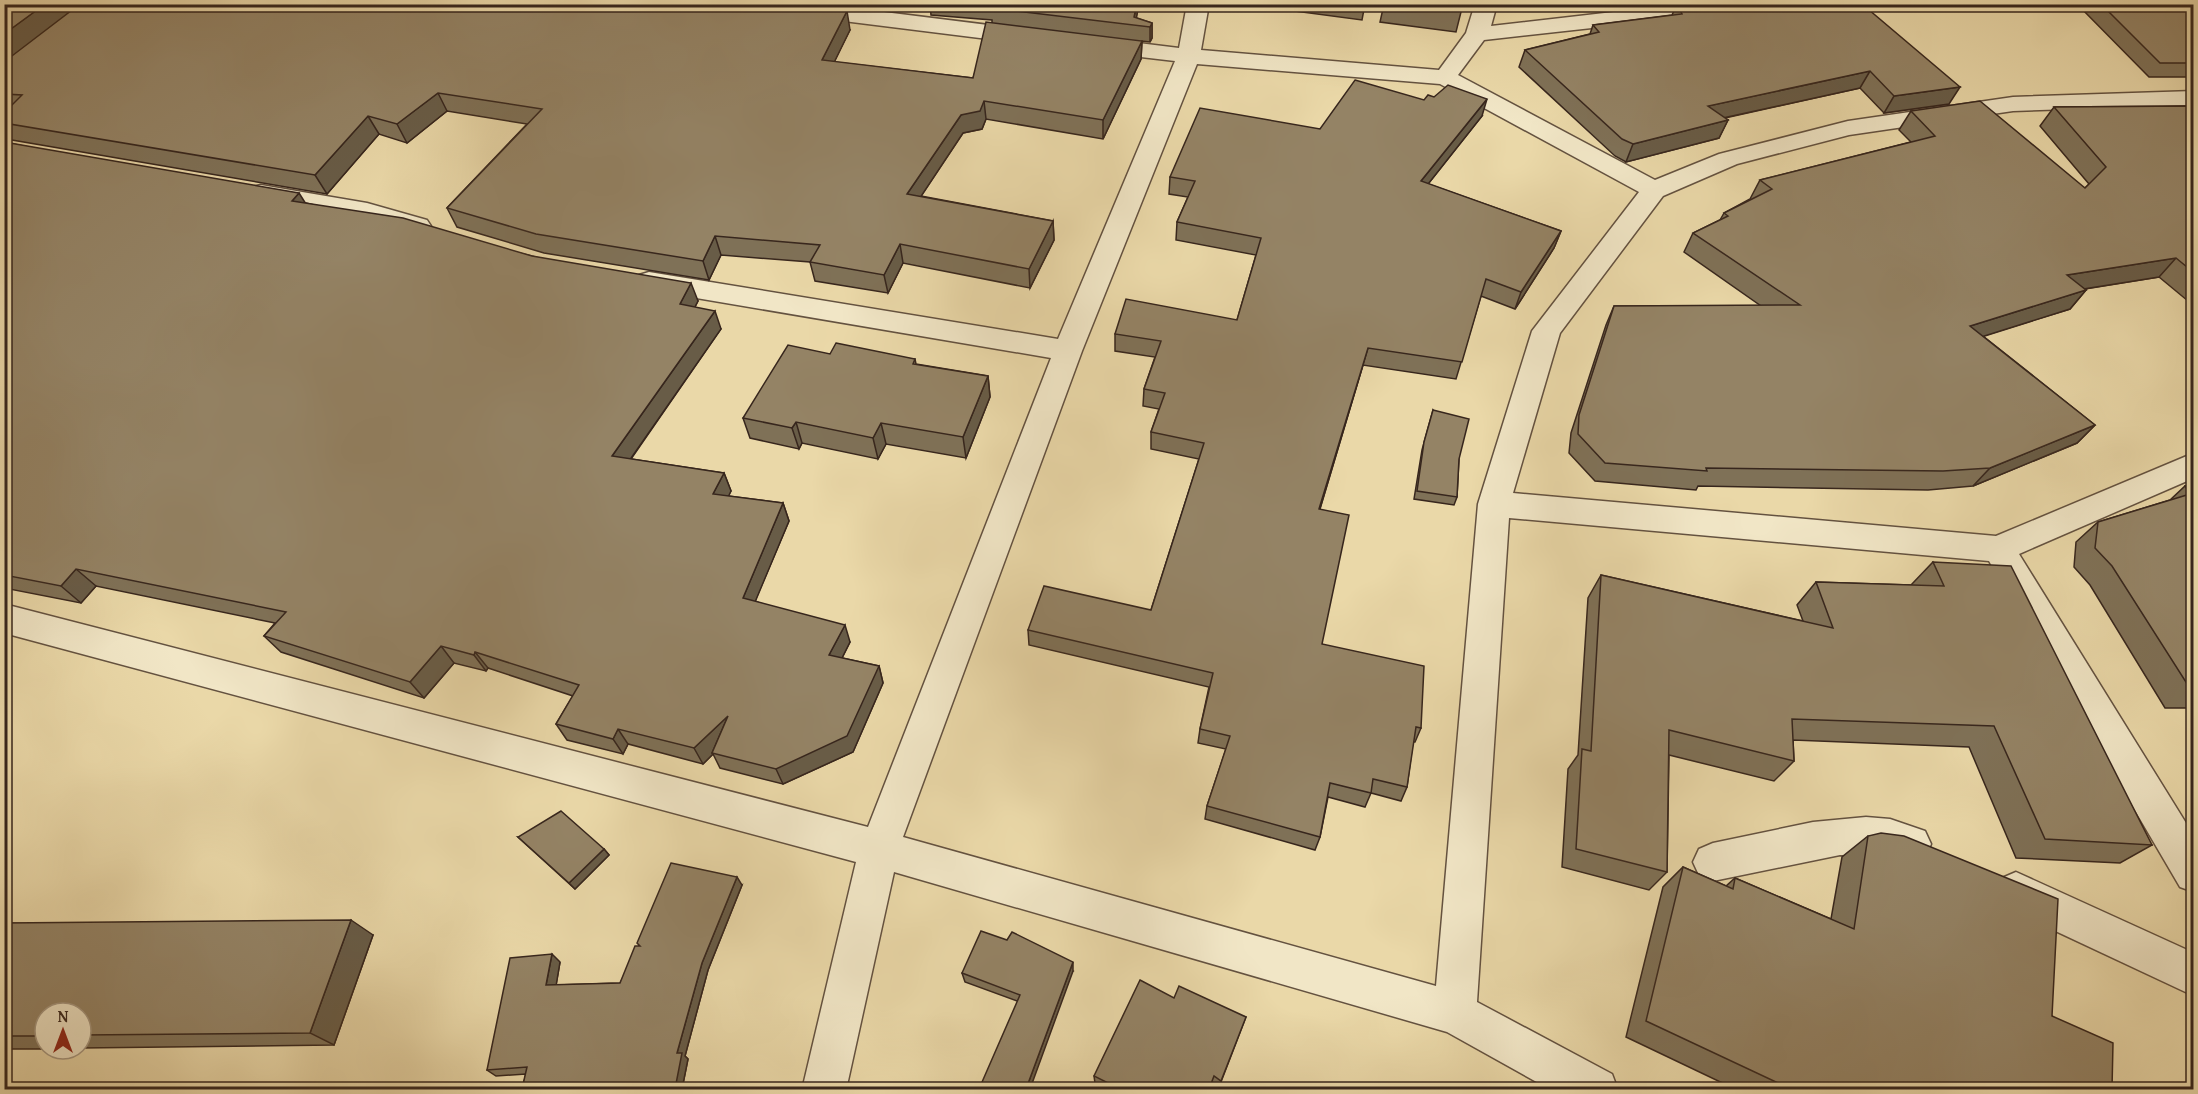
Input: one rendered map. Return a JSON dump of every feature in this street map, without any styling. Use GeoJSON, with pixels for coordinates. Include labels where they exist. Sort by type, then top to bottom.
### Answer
{"type":"FeatureCollection","features":[{"type":"Feature","properties":{"kind":"street"},"geometry":{"type":"LineString","coordinates":[[764,4],[1047,39]]}},
{"type":"Feature","properties":{"kind":"street"},"geometry":{"type":"LineString","coordinates":[[824,1089],[879,849],[1068,351],[1189,56],[1198,4]]}},
{"type":"Feature","properties":{"kind":"street"},"geometry":{"type":"LineString","coordinates":[[1444,77],[1477,34],[1486,4]]}},
{"type":"Feature","properties":{"kind":"street"},"geometry":{"type":"LineString","coordinates":[[1477,34],[1746,4]]}},
{"type":"Feature","properties":{"kind":"street"},"geometry":{"type":"LineString","coordinates":[[1071,42],[1189,56],[1444,77],[1654,190]]}},
{"type":"Feature","properties":{"kind":"street"},"geometry":{"type":"LineString","coordinates":[[1455,1012],[1494,504],[1546,331],[1654,190],[1728,159],[1848,128],[2013,105],[2193,98]]}},
{"type":"Feature","properties":{"kind":"street"},"geometry":{"type":"LineString","coordinates":[[238,189],[367,211],[444,234]]}},
{"type":"Feature","properties":{"kind":"street"},"geometry":{"type":"LineString","coordinates":[[624,277],[1068,351]]}},
{"type":"Feature","properties":{"kind":"street"},"geometry":{"type":"LineString","coordinates":[[1494,504],[1998,549],[2193,465]]}},
{"type":"Feature","properties":{"kind":"street"},"geometry":{"type":"LineString","coordinates":[[1998,549],[2193,873]]}},
{"type":"Feature","properties":{"kind":"street"},"geometry":{"type":"LineString","coordinates":[[4,618],[879,849],[1455,1012],[1596,1089]]}},
{"type":"Feature","properties":{"kind":"street"},"geometry":{"type":"LineString","coordinates":[[1713,862],[1854,834],[1900,839],[1939,857]]}},
{"type":"Feature","properties":{"kind":"street"},"geometry":{"type":"LineString","coordinates":[[1982,876],[2193,975]]}},
{"type":"Feature","properties":{"kind":"building"},"geometry":{"type":"Polygon","coordinates":[[[4,4],[45,4],[4,34],[4,4]]]}},
{"type":"Feature","properties":{"kind":"building"},"geometry":{"type":"Polygon","coordinates":[[[80,4],[739,4],[847,11],[822,60],[973,78],[986,22],[1142,41],[1103,120],[984,101],[980,111],[961,115],[907,194],[1053,221],[1029,269],[900,244],[884,275],[810,262],[820,245],[715,236],[703,261],[536,234],[447,208],[542,109],[438,93],[397,124],[368,116],[315,175],[4,123],[4,113],[22,95],[4,94],[4,62],[80,4]]]}},
{"type":"Feature","properties":{"kind":"building"},"geometry":{"type":"Polygon","coordinates":[[[983,4],[1137,4],[1134,17],[1152,23],[1150,27],[991,8],[991,5],[983,4]]]}},
{"type":"Feature","properties":{"kind":"building"},"geometry":{"type":"Polygon","coordinates":[[[1419,4],[1463,4],[1462,10],[1419,4]]]}},
{"type":"Feature","properties":{"kind":"building"},"geometry":{"type":"Polygon","coordinates":[[[1677,4],[1862,4],[1960,87],[1894,96],[1870,71],[1708,106],[1728,120],[1633,144],[1622,139],[1525,50],[1599,32],[1593,25],[1682,14],[1677,4]]]}},
{"type":"Feature","properties":{"kind":"building"},"geometry":{"type":"Polygon","coordinates":[[[2101,4],[2193,4],[2193,63],[2160,63],[2101,4]]]}},
{"type":"Feature","properties":{"kind":"building"},"geometry":{"type":"Polygon","coordinates":[[[1355,80],[1424,100],[1428,95],[1434,97],[1448,85],[1487,99],[1421,181],[1561,231],[1521,292],[1486,279],[1462,362],[1368,348],[1319,509],[1349,515],[1322,644],[1424,666],[1421,728],[1416,727],[1407,787],[1373,779],[1371,793],[1330,783],[1320,837],[1207,806],[1230,736],[1200,729],[1213,673],[1028,630],[1044,586],[1151,610],[1204,443],[1151,432],[1165,393],[1144,389],[1161,341],[1115,334],[1126,299],[1237,320],[1261,238],[1177,222],[1195,181],[1170,177],[1200,108],[1320,129],[1355,80]]]}},
{"type":"Feature","properties":{"kind":"building"},"geometry":{"type":"Polygon","coordinates":[[[1980,101],[2085,188],[2106,167],[2054,107],[2193,106],[2193,272],[2176,258],[2067,275],[2086,290],[1970,326],[2095,425],[1990,468],[1943,471],[1706,468],[1707,471],[1605,463],[1578,434],[1579,415],[1614,306],[1800,305],[1693,233],[1728,216],[1724,213],[1772,189],[1760,180],[1935,136],[1911,111],[1980,101]]]}},
{"type":"Feature","properties":{"kind":"building"},"geometry":{"type":"Polygon","coordinates":[[[4,142],[299,193],[292,201],[403,218],[532,256],[691,283],[680,304],[715,311],[612,456],[724,473],[713,494],[783,503],[743,598],[845,625],[829,655],[879,666],[847,736],[776,769],[712,753],[728,716],[694,748],[618,729],[613,739],[556,724],[579,685],[475,652],[474,655],[441,646],[410,682],[264,636],[286,612],[76,569],[61,586],[4,575],[4,142]]]}},
{"type":"Feature","properties":{"kind":"building"},"geometry":{"type":"Polygon","coordinates":[[[836,343],[915,359],[913,364],[988,376],[963,437],[881,423],[873,438],[796,422],[792,428],[743,418],[788,345],[830,354],[836,343]]]}},
{"type":"Feature","properties":{"kind":"building"},"geometry":{"type":"Polygon","coordinates":[[[1433,410],[1469,419],[1459,459],[1457,497],[1417,491],[1424,442],[1433,410]]]}},
{"type":"Feature","properties":{"kind":"building"},"geometry":{"type":"Polygon","coordinates":[[[2193,484],[2193,690],[2191,690],[2112,566],[2095,548],[2098,522],[2190,494],[2185,486],[2193,484]]]}},
{"type":"Feature","properties":{"kind":"building"},"geometry":{"type":"Polygon","coordinates":[[[1933,562],[2011,566],[2152,845],[2045,839],[1994,726],[1792,719],[1794,761],[1669,730],[1667,872],[1576,849],[1582,749],[1591,751],[1601,575],[1833,628],[1816,582],[1944,586],[1933,562]]]}},
{"type":"Feature","properties":{"kind":"building"},"geometry":{"type":"Polygon","coordinates":[[[561,811],[604,849],[569,883],[518,837],[561,811]]]}},
{"type":"Feature","properties":{"kind":"building"},"geometry":{"type":"Polygon","coordinates":[[[1881,833],[1904,836],[2058,899],[2052,1016],[2113,1043],[2112,1089],[1791,1089],[1646,1021],[1683,867],[1733,889],[1735,878],[1854,929],[1868,836],[1881,833]]]}},
{"type":"Feature","properties":{"kind":"building"},"geometry":{"type":"Polygon","coordinates":[[[671,863],[737,877],[702,963],[677,1053],[682,1053],[675,1089],[522,1089],[527,1067],[487,1070],[510,958],[552,954],[546,985],[620,983],[635,946],[640,946],[637,943],[671,863]]]}},
{"type":"Feature","properties":{"kind":"building"},"geometry":{"type":"Polygon","coordinates":[[[351,920],[310,1033],[93,1035],[93,1001],[33,1001],[33,1036],[4,1036],[4,923],[351,920]]]}},
{"type":"Feature","properties":{"kind":"building"},"geometry":{"type":"Polygon","coordinates":[[[981,931],[1007,940],[1012,932],[1073,962],[1026,1089],[979,1089],[1020,995],[962,973],[981,931]]]}},
{"type":"Feature","properties":{"kind":"building"},"geometry":{"type":"Polygon","coordinates":[[[1140,980],[1174,998],[1179,986],[1246,1017],[1221,1081],[1214,1076],[1209,1089],[1120,1089],[1094,1076],[1140,980]]]}}]}
